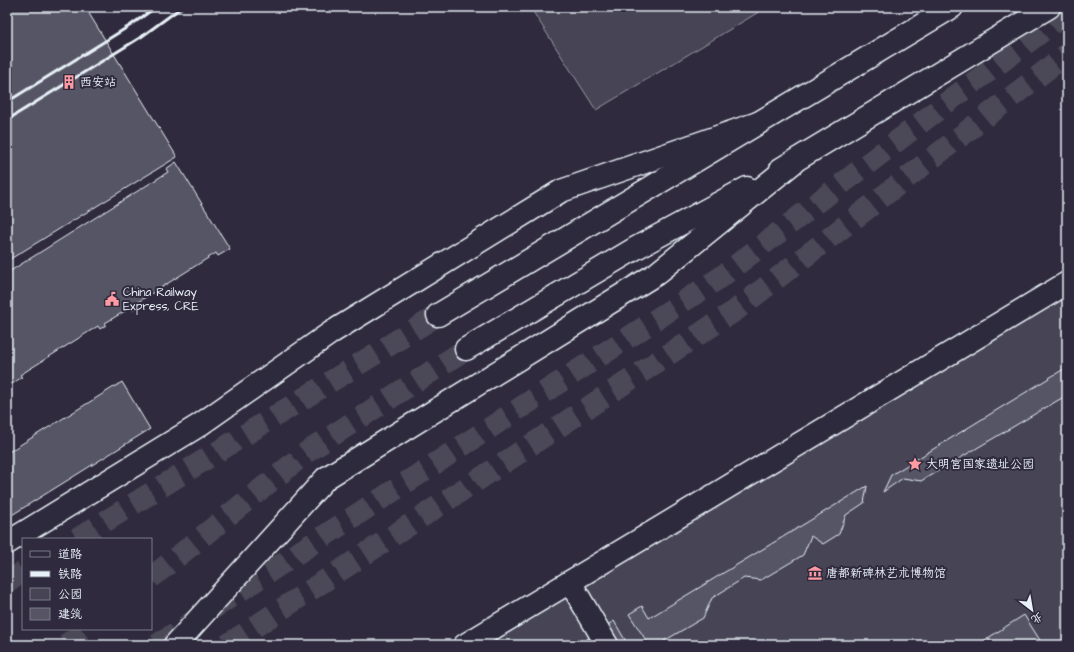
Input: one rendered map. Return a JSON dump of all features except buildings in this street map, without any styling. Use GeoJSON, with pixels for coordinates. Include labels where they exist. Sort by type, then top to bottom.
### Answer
{"type":"FeatureCollection","features":[{"type":"Feature","properties":{"kind":"street"},"geometry":{"type":"LineString","coordinates":[[438,315],[952,7]]}},
{"type":"Feature","properties":{"kind":"street"},"geometry":{"type":"LineString","coordinates":[[466,349],[636,248],[793,163],[1050,7]]}},
{"type":"Feature","properties":{"kind":"street"},"geometry":{"type":"LineString","coordinates":[[7,543],[198,426],[332,332],[561,191],[758,123]]}},
{"type":"Feature","properties":{"kind":"street"},"geometry":{"type":"LineString","coordinates":[[175,645],[326,478],[656,274],[793,163]]}},
{"type":"Feature","properties":{"kind":"street"},"geometry":{"type":"LineString","coordinates":[[465,645],[1067,283]]}},
{"type":"Feature","properties":{"kind":"street"},"geometry":{"type":"LineString","coordinates":[[570,582],[607,645]]}},
{"type":"Feature","properties":{"kind":"green space"},"geometry":{"type":"Polygon","coordinates":[[[530,7],[767,7],[596,110],[530,7]]]}},
{"type":"Feature","properties":{"kind":"green space","name":"大明宫国家遗址公园"},"geometry":{"type":"Polygon","coordinates":[[[1067,282],[1067,645],[461,645],[1067,282]]]}},
{"type":"Feature","properties":{"kind":"tunnel"},"geometry":{"type":"LineString","coordinates":[[157,645],[721,277],[958,94],[1067,13]]}},
{"type":"Feature","properties":{"kind":"tunnel"},"geometry":{"type":"LineString","coordinates":[[227,645],[736,310],[1067,54]]}},
{"type":"Feature","properties":{"kind":"tunnel"},"geometry":{"type":"LineString","coordinates":[[79,538],[438,315]]}},
{"type":"Feature","properties":{"kind":"tunnel"},"geometry":{"type":"LineString","coordinates":[[152,577],[307,452],[466,349]]}},
{"type":"Feature","properties":{"kind":"tunnel"},"geometry":{"type":"LineString","coordinates":[[7,582],[22,573]]}},
{"type":"Feature","properties":{"kind":"tunnel"},"geometry":{"type":"LineString","coordinates":[[66,645],[87,630]]}},
{"type":"Feature","properties":{"kind":"railway"},"geometry":{"type":"LineString","coordinates":[[7,102],[131,25],[156,7]]}},
{"type":"Feature","properties":{"kind":"railway"},"geometry":{"type":"LineString","coordinates":[[7,120],[141,37],[182,7]]}},
{"type":"Feature","properties":{"kind":"place","name":"西安站"},"geometry":{"type":"Point","coordinates":[69,82]}},
{"type":"Feature","properties":{"kind":"place","name":"China Railway Express, CRE"},"geometry":{"type":"Point","coordinates":[112,299]}},
{"type":"Feature","properties":{"kind":"place","name":"大明宫国家遗址公园"},"geometry":{"type":"Point","coordinates":[915,464]}},
{"type":"Feature","properties":{"kind":"place","name":"唐都新碑林艺术博物馆"},"geometry":{"type":"Point","coordinates":[815,573]}}]}
